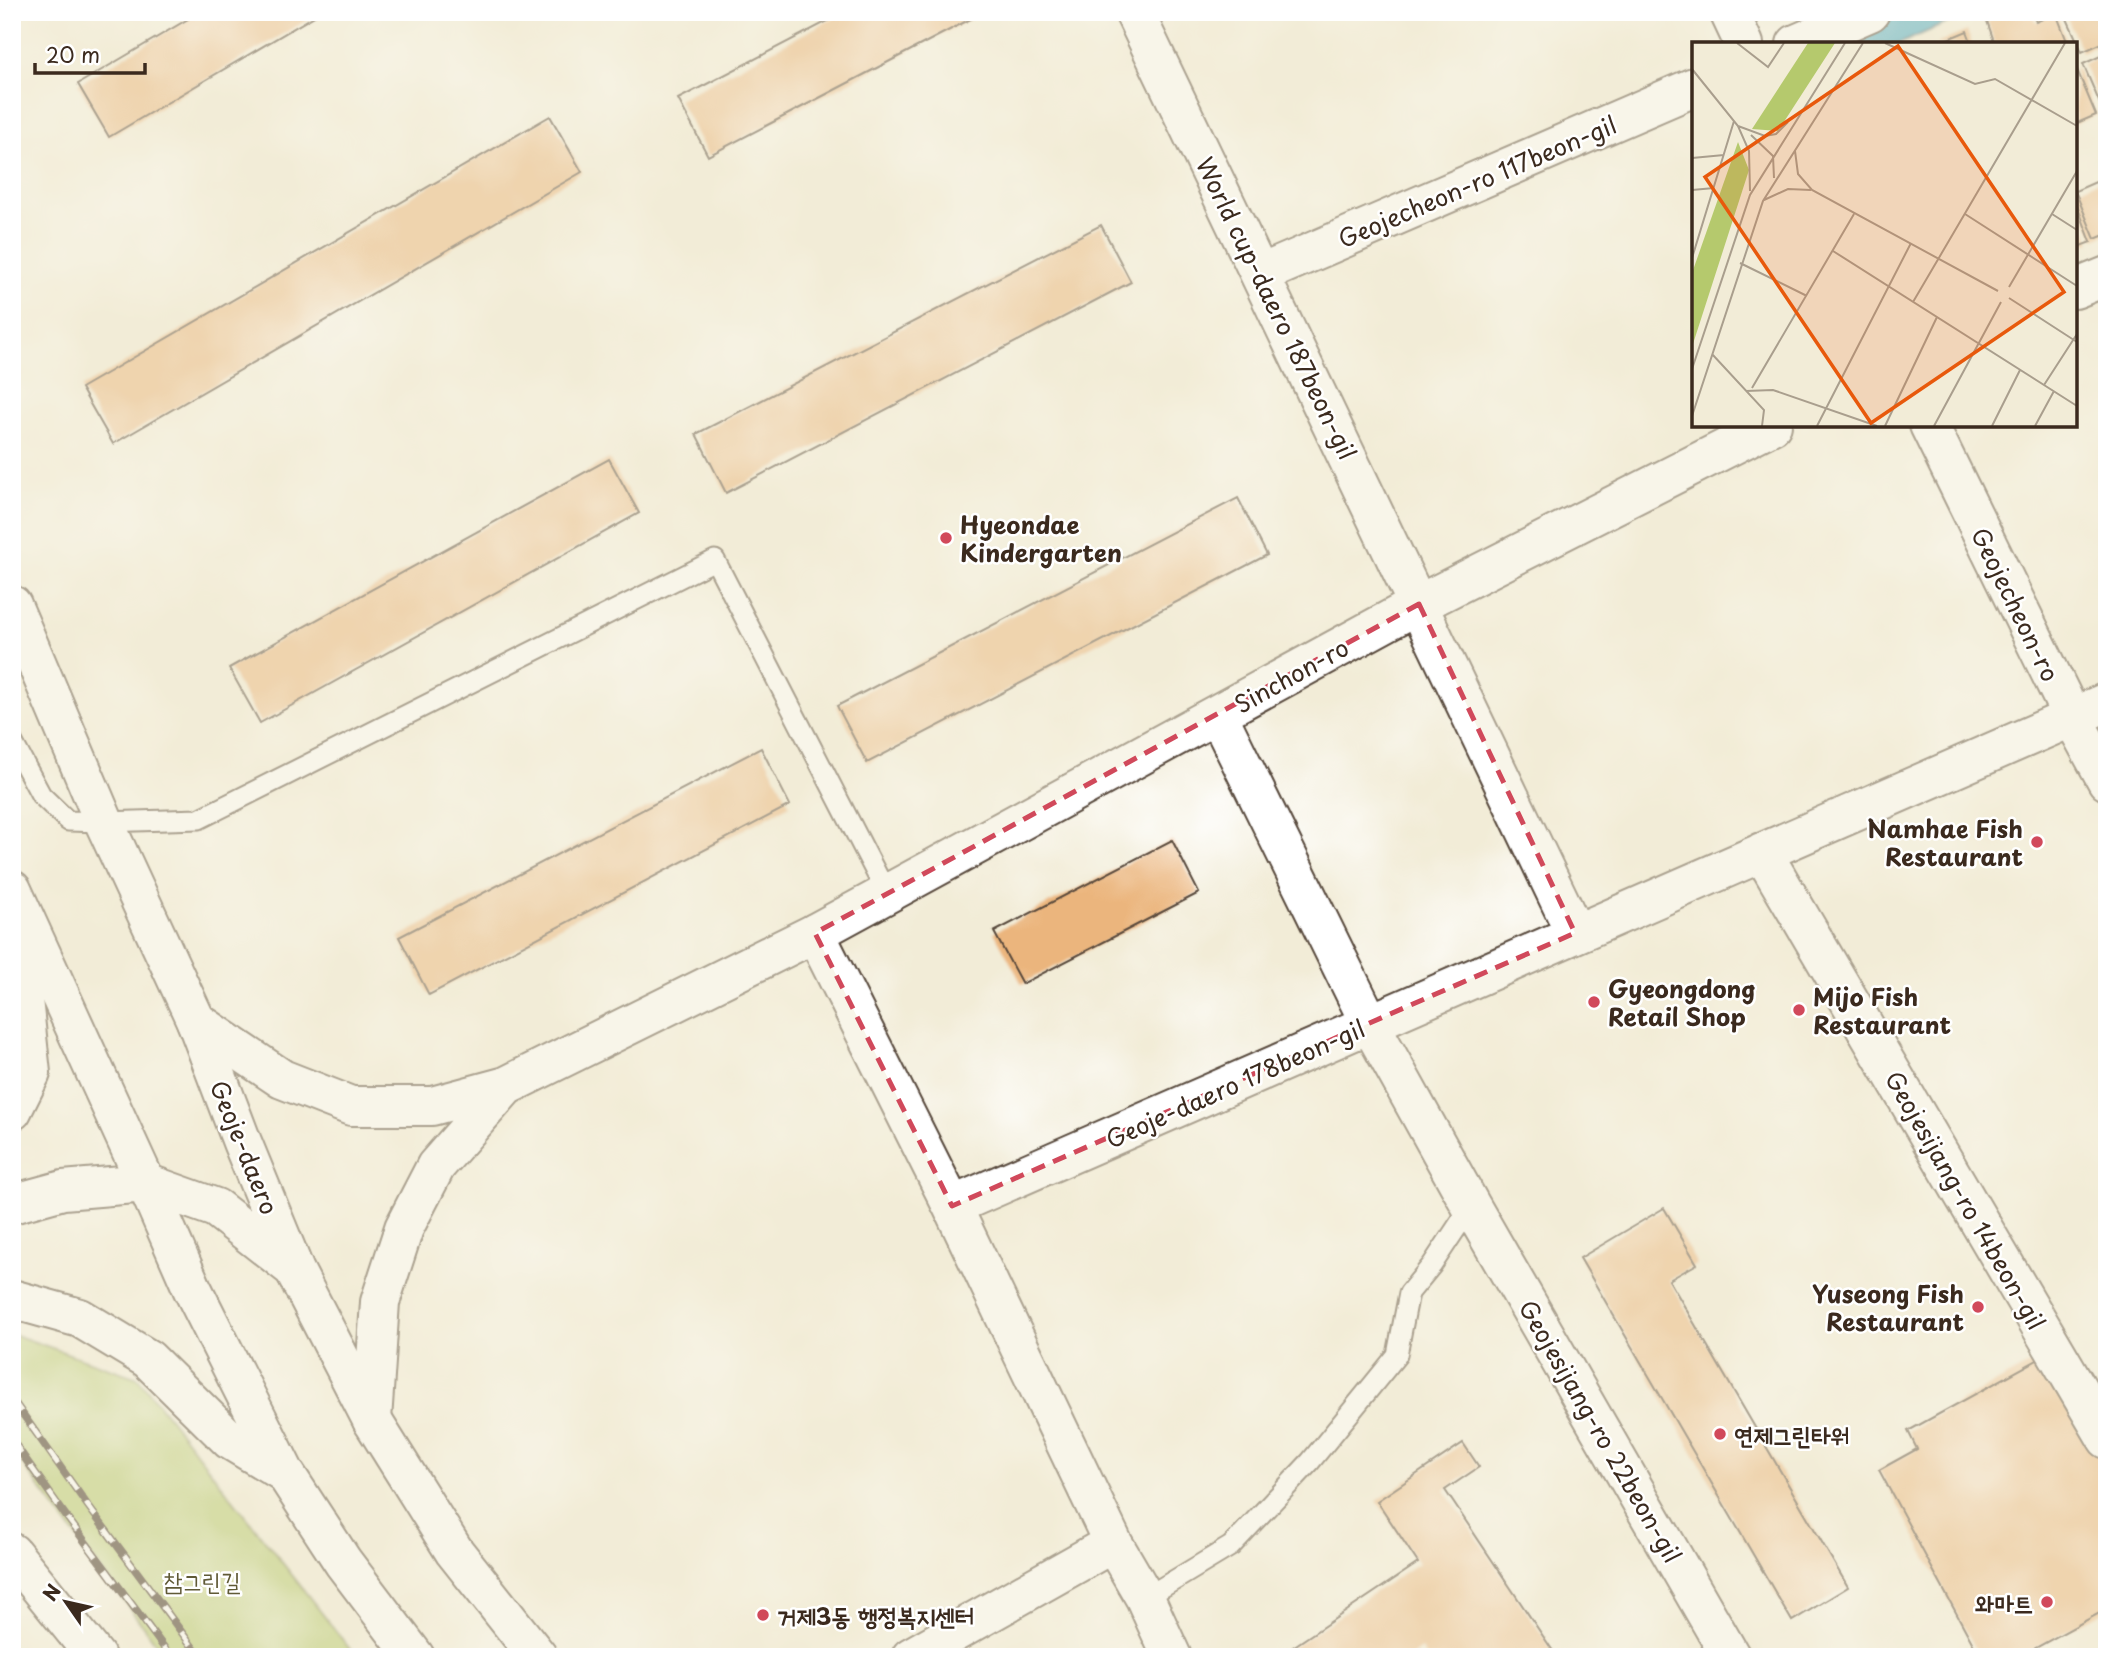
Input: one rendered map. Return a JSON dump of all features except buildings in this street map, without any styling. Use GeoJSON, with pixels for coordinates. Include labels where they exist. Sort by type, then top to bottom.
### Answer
{"type":"FeatureCollection","features":[{"type":"Feature","properties":{"kind":"street","name":"World cup-daero 187beon-gil"},"geometry":{"type":"LineString","coordinates":[[1135,12],[1575,933]]}},
{"type":"Feature","properties":{"kind":"street"},"geometry":{"type":"LineString","coordinates":[[1729,12],[1743,42]]}},
{"type":"Feature","properties":{"kind":"street"},"geometry":{"type":"LineString","coordinates":[[1801,42],[1870,12]]}},
{"type":"Feature","properties":{"kind":"street","name":"Geojecheon-ro 117beon-gil"},"geometry":{"type":"LineString","coordinates":[[1261,274],[1692,89]]}},
{"type":"Feature","properties":{"kind":"street"},"geometry":{"type":"LineString","coordinates":[[2077,288],[2107,276]]}},
{"type":"Feature","properties":{"kind":"street","name":"Sinchon-ro"},"geometry":{"type":"LineString","coordinates":[[506,1086],[815,933],[1419,604],[1768,427]]}},
{"type":"Feature","properties":{"kind":"street","name":"Geojecheon-ro"},"geometry":{"type":"LineString","coordinates":[[1930,427],[2072,717],[2107,781]]}},
{"type":"Feature","properties":{"kind":"street","name":"Geoje-daero"},"geometry":{"type":"LineString","coordinates":[[12,605],[104,822],[196,1021],[295,1270],[372,1420],[454,1551],[538,1657]]}},
{"type":"Feature","properties":{"kind":"street","name":"Geoje-daero 178beon-gil"},"geometry":{"type":"LineString","coordinates":[[952,1206],[2107,702]]}},
{"type":"Feature","properties":{"kind":"street","name":"Geojesijang-ro 22beon-gil"},"geometry":{"type":"LineString","coordinates":[[1218,715],[1370,1024],[1471,1206],[1731,1657]]}},
{"type":"Feature","properties":{"kind":"street","name":"Geojesijang-ro 14beon-gil"},"geometry":{"type":"LineString","coordinates":[[1762,852],[2107,1439]]}},
{"type":"Feature","properties":{"kind":"street"},"geometry":{"type":"LineString","coordinates":[[12,890],[192,1289],[285,1473],[343,1562],[415,1657]]}},
{"type":"Feature","properties":{"kind":"street"},"geometry":{"type":"LineString","coordinates":[[815,933],[952,1206],[1114,1543],[1172,1657]]}},
{"type":"Feature","properties":{"kind":"street"},"geometry":{"type":"LineString","coordinates":[[12,969],[22,990],[31,1073],[12,1111]]}},
{"type":"Feature","properties":{"kind":"street"},"geometry":{"type":"LineString","coordinates":[[196,1021],[282,1079],[351,1106],[432,1106],[506,1086]]}},
{"type":"Feature","properties":{"kind":"street"},"geometry":{"type":"LineString","coordinates":[[372,1420],[380,1301],[404,1228],[436,1166],[506,1086]]}},
{"type":"Feature","properties":{"kind":"street"},"geometry":{"type":"LineString","coordinates":[[12,1204],[63,1191],[146,1183],[215,1208],[295,1270]]}},
{"type":"Feature","properties":{"kind":"street"},"geometry":{"type":"LineString","coordinates":[[12,1299],[80,1318],[148,1359],[230,1440],[285,1473]]}},
{"type":"Feature","properties":{"kind":"street"},"geometry":{"type":"LineString","coordinates":[[911,1657],[1114,1543]]}},
{"type":"Feature","properties":{"kind":"street"},"geometry":{"type":"LineString","coordinates":[[12,1553],[96,1657]]}},
{"type":"Feature","properties":{"kind":"lane"},"geometry":{"type":"LineString","coordinates":[[12,741],[41,795],[68,821],[199,819],[715,560],[887,894]]}},
{"type":"Feature","properties":{"kind":"lane"},"geometry":{"type":"LineString","coordinates":[[1144,1598],[1231,1546],[1310,1462],[1397,1355],[1409,1293],[1432,1265],[1471,1206]]}},
{"type":"Feature","properties":{"kind":"highlighted area"},"geometry":{"type":"Polygon","coordinates":[[[1419,604],[1575,933],[952,1206],[815,933],[1419,604]]]}},
{"type":"Feature","properties":{"kind":"green space","name":"참그린길"},"geometry":{"type":"Polygon","coordinates":[[[12,1334],[138,1378],[356,1657],[166,1657],[12,1450],[12,1334]]]}},
{"type":"Feature","properties":{"kind":"water"},"geometry":{"type":"Polygon","coordinates":[[[1855,12],[1972,12],[1904,42],[1781,42],[1855,12]]]}},
{"type":"Feature","properties":{"kind":"railway"},"geometry":{"type":"LineString","coordinates":[[12,1399],[200,1657]]}},
{"type":"Feature","properties":{"kind":"railway"},"geometry":{"type":"LineString","coordinates":[[12,1440],[171,1657]]}},
{"type":"Feature","properties":{"kind":"place","name":"Hyeondae Kindergarten"},"geometry":{"type":"Point","coordinates":[946,538]}},
{"type":"Feature","properties":{"kind":"place","name":"Namhae Fish Restaurant"},"geometry":{"type":"Point","coordinates":[2037,842]}},
{"type":"Feature","properties":{"kind":"place","name":"Gyeongdong Retail Shop"},"geometry":{"type":"Point","coordinates":[1594,1002]}},
{"type":"Feature","properties":{"kind":"place","name":"Mijo Fish Restaurant"},"geometry":{"type":"Point","coordinates":[1799,1010]}},
{"type":"Feature","properties":{"kind":"place","name":"Yuseong Fish Restaurant"},"geometry":{"type":"Point","coordinates":[1978,1307]}},
{"type":"Feature","properties":{"kind":"place","name":"연제그린타워"},"geometry":{"type":"Point","coordinates":[1720,1434]}},
{"type":"Feature","properties":{"kind":"place","name":"와마트"},"geometry":{"type":"Point","coordinates":[2047,1602]}},
{"type":"Feature","properties":{"kind":"place","name":"거제3동 행정복지센터"},"geometry":{"type":"Point","coordinates":[763,1615]}}]}
